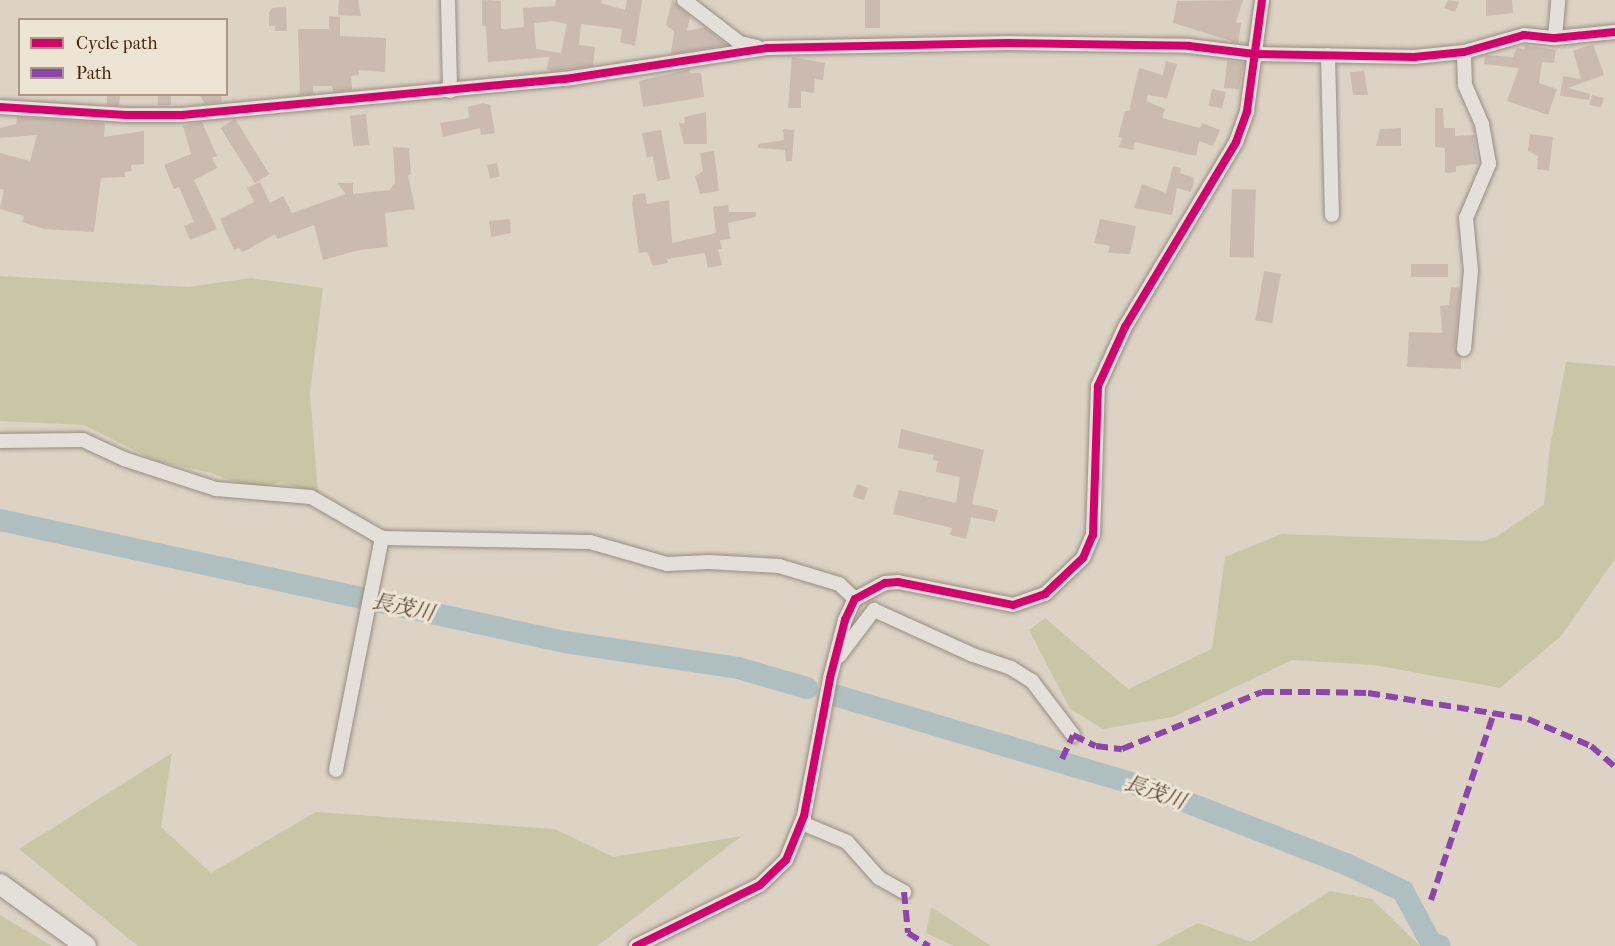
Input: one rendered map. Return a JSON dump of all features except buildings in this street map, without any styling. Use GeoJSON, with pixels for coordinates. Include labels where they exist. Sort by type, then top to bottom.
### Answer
{"type":"FeatureCollection","features":[{"type":"Feature","properties":{"kind":"main road"},"geometry":{"type":"LineString","coordinates":[[0,884],[86,946]]}},
{"type":"Feature","properties":{"kind":"street"},"geometry":{"type":"LineString","coordinates":[[448,0],[450,91]]}},
{"type":"Feature","properties":{"kind":"street"},"geometry":{"type":"LineString","coordinates":[[684,0],[740,43],[767,48]]}},
{"type":"Feature","properties":{"kind":"street"},"geometry":{"type":"LineString","coordinates":[[636,946],[760,885],[786,860],[802,823],[830,678],[838,657],[845,620],[855,599],[885,583],[898,582],[1013,605],[1045,594],[1083,558],[1093,535],[1098,386],[1125,327],[1236,142],[1247,111],[1262,0]]}},
{"type":"Feature","properties":{"kind":"street"},"geometry":{"type":"LineString","coordinates":[[1555,38],[1558,0]]}},
{"type":"Feature","properties":{"kind":"street"},"geometry":{"type":"LineString","coordinates":[[0,107],[126,115],[182,115],[564,79],[767,48],[1008,43],[1190,46],[1255,54],[1414,57],[1464,52],[1524,35],[1555,38],[1615,32]]}},
{"type":"Feature","properties":{"kind":"street"},"geometry":{"type":"LineString","coordinates":[[1464,52],[1465,86],[1480,118],[1489,164],[1466,218],[1471,271],[1464,349]]}},
{"type":"Feature","properties":{"kind":"street"},"geometry":{"type":"LineString","coordinates":[[1328,55],[1332,216]]}},
{"type":"Feature","properties":{"kind":"street"},"geometry":{"type":"LineString","coordinates":[[0,441],[83,440],[124,459],[216,489],[311,497],[382,538],[590,542],[667,564],[779,566],[839,584],[855,599]]}},
{"type":"Feature","properties":{"kind":"street"},"geometry":{"type":"LineString","coordinates":[[336,770],[382,538]]}},
{"type":"Feature","properties":{"kind":"street"},"geometry":{"type":"LineString","coordinates":[[838,657],[874,610],[1018,672],[1039,690],[1073,735]]}},
{"type":"Feature","properties":{"kind":"street"},"geometry":{"type":"LineString","coordinates":[[802,823],[847,842],[879,878],[904,892]]}},
{"type":"Feature","properties":{"kind":"shaded area"},"geometry":{"type":"Polygon","coordinates":[[[0,276],[188,287],[251,278],[323,288],[310,393],[318,493],[280,482],[255,489],[208,472],[156,461],[84,425],[0,421],[0,276]]]}},
{"type":"Feature","properties":{"kind":"shaded area"},"geometry":{"type":"Polygon","coordinates":[[[1566,362],[1615,366],[1615,559],[1561,636],[1500,688],[1374,665],[1292,660],[1173,717],[1103,729],[1070,709],[1029,630],[1045,618],[1128,689],[1212,649],[1225,557],[1282,534],[1482,541],[1496,537],[1544,505],[1550,446],[1566,362]]]}},
{"type":"Feature","properties":{"kind":"shaded area"},"geometry":{"type":"Polygon","coordinates":[[[172,753],[161,827],[211,873],[316,812],[555,829],[613,857],[742,836],[597,946],[138,946],[19,849],[172,753]]]}},
{"type":"Feature","properties":{"kind":"shaded area"},"geometry":{"type":"Polygon","coordinates":[[[1330,891],[1372,899],[1420,946],[1155,946],[1198,923],[1251,942],[1330,891]]]}},
{"type":"Feature","properties":{"kind":"shaded area"},"geometry":{"type":"Polygon","coordinates":[[[931,907],[991,946],[954,946],[926,933],[931,907]]]}},
{"type":"Feature","properties":{"kind":"shaded area"},"geometry":{"type":"Polygon","coordinates":[[[0,915],[52,946],[0,946],[0,915]]]}},
{"type":"Feature","properties":{"kind":"waterway","name":"長茂川"},"geometry":{"type":"LineString","coordinates":[[0,520],[565,642],[738,668],[807,688]]}},
{"type":"Feature","properties":{"kind":"waterway","name":"長茂川"},"geometry":{"type":"LineString","coordinates":[[834,695],[1158,791],[1348,865],[1403,891],[1431,943],[1440,946]]}},
{"type":"Feature","properties":{"kind":"marked path"},"geometry":{"type":"LineString","coordinates":[[1062,759],[1073,735],[1096,746],[1122,749],[1262,692],[1318,692],[1368,693],[1528,719],[1591,746],[1615,767]]}},
{"type":"Feature","properties":{"kind":"marked path"},"geometry":{"type":"LineString","coordinates":[[1431,900],[1494,713]]}},
{"type":"Feature","properties":{"kind":"marked path"},"geometry":{"type":"LineString","coordinates":[[904,892],[908,933],[929,946]]}},
{"type":"Feature","properties":{"kind":"cycle path"},"geometry":{"type":"LineString","coordinates":[[636,946],[760,885],[786,860],[804,816],[830,678],[845,620],[855,599],[885,583],[898,582],[1013,605],[1045,594],[1083,558],[1093,535],[1098,386],[1125,327],[1236,142],[1247,111],[1262,0]]}},
{"type":"Feature","properties":{"kind":"cycle path"},"geometry":{"type":"LineString","coordinates":[[0,107],[126,115],[182,115],[565,79],[767,48],[1008,43],[1189,46],[1255,54],[1414,57],[1464,52],[1524,35],[1555,38],[1615,32]]}}]}
